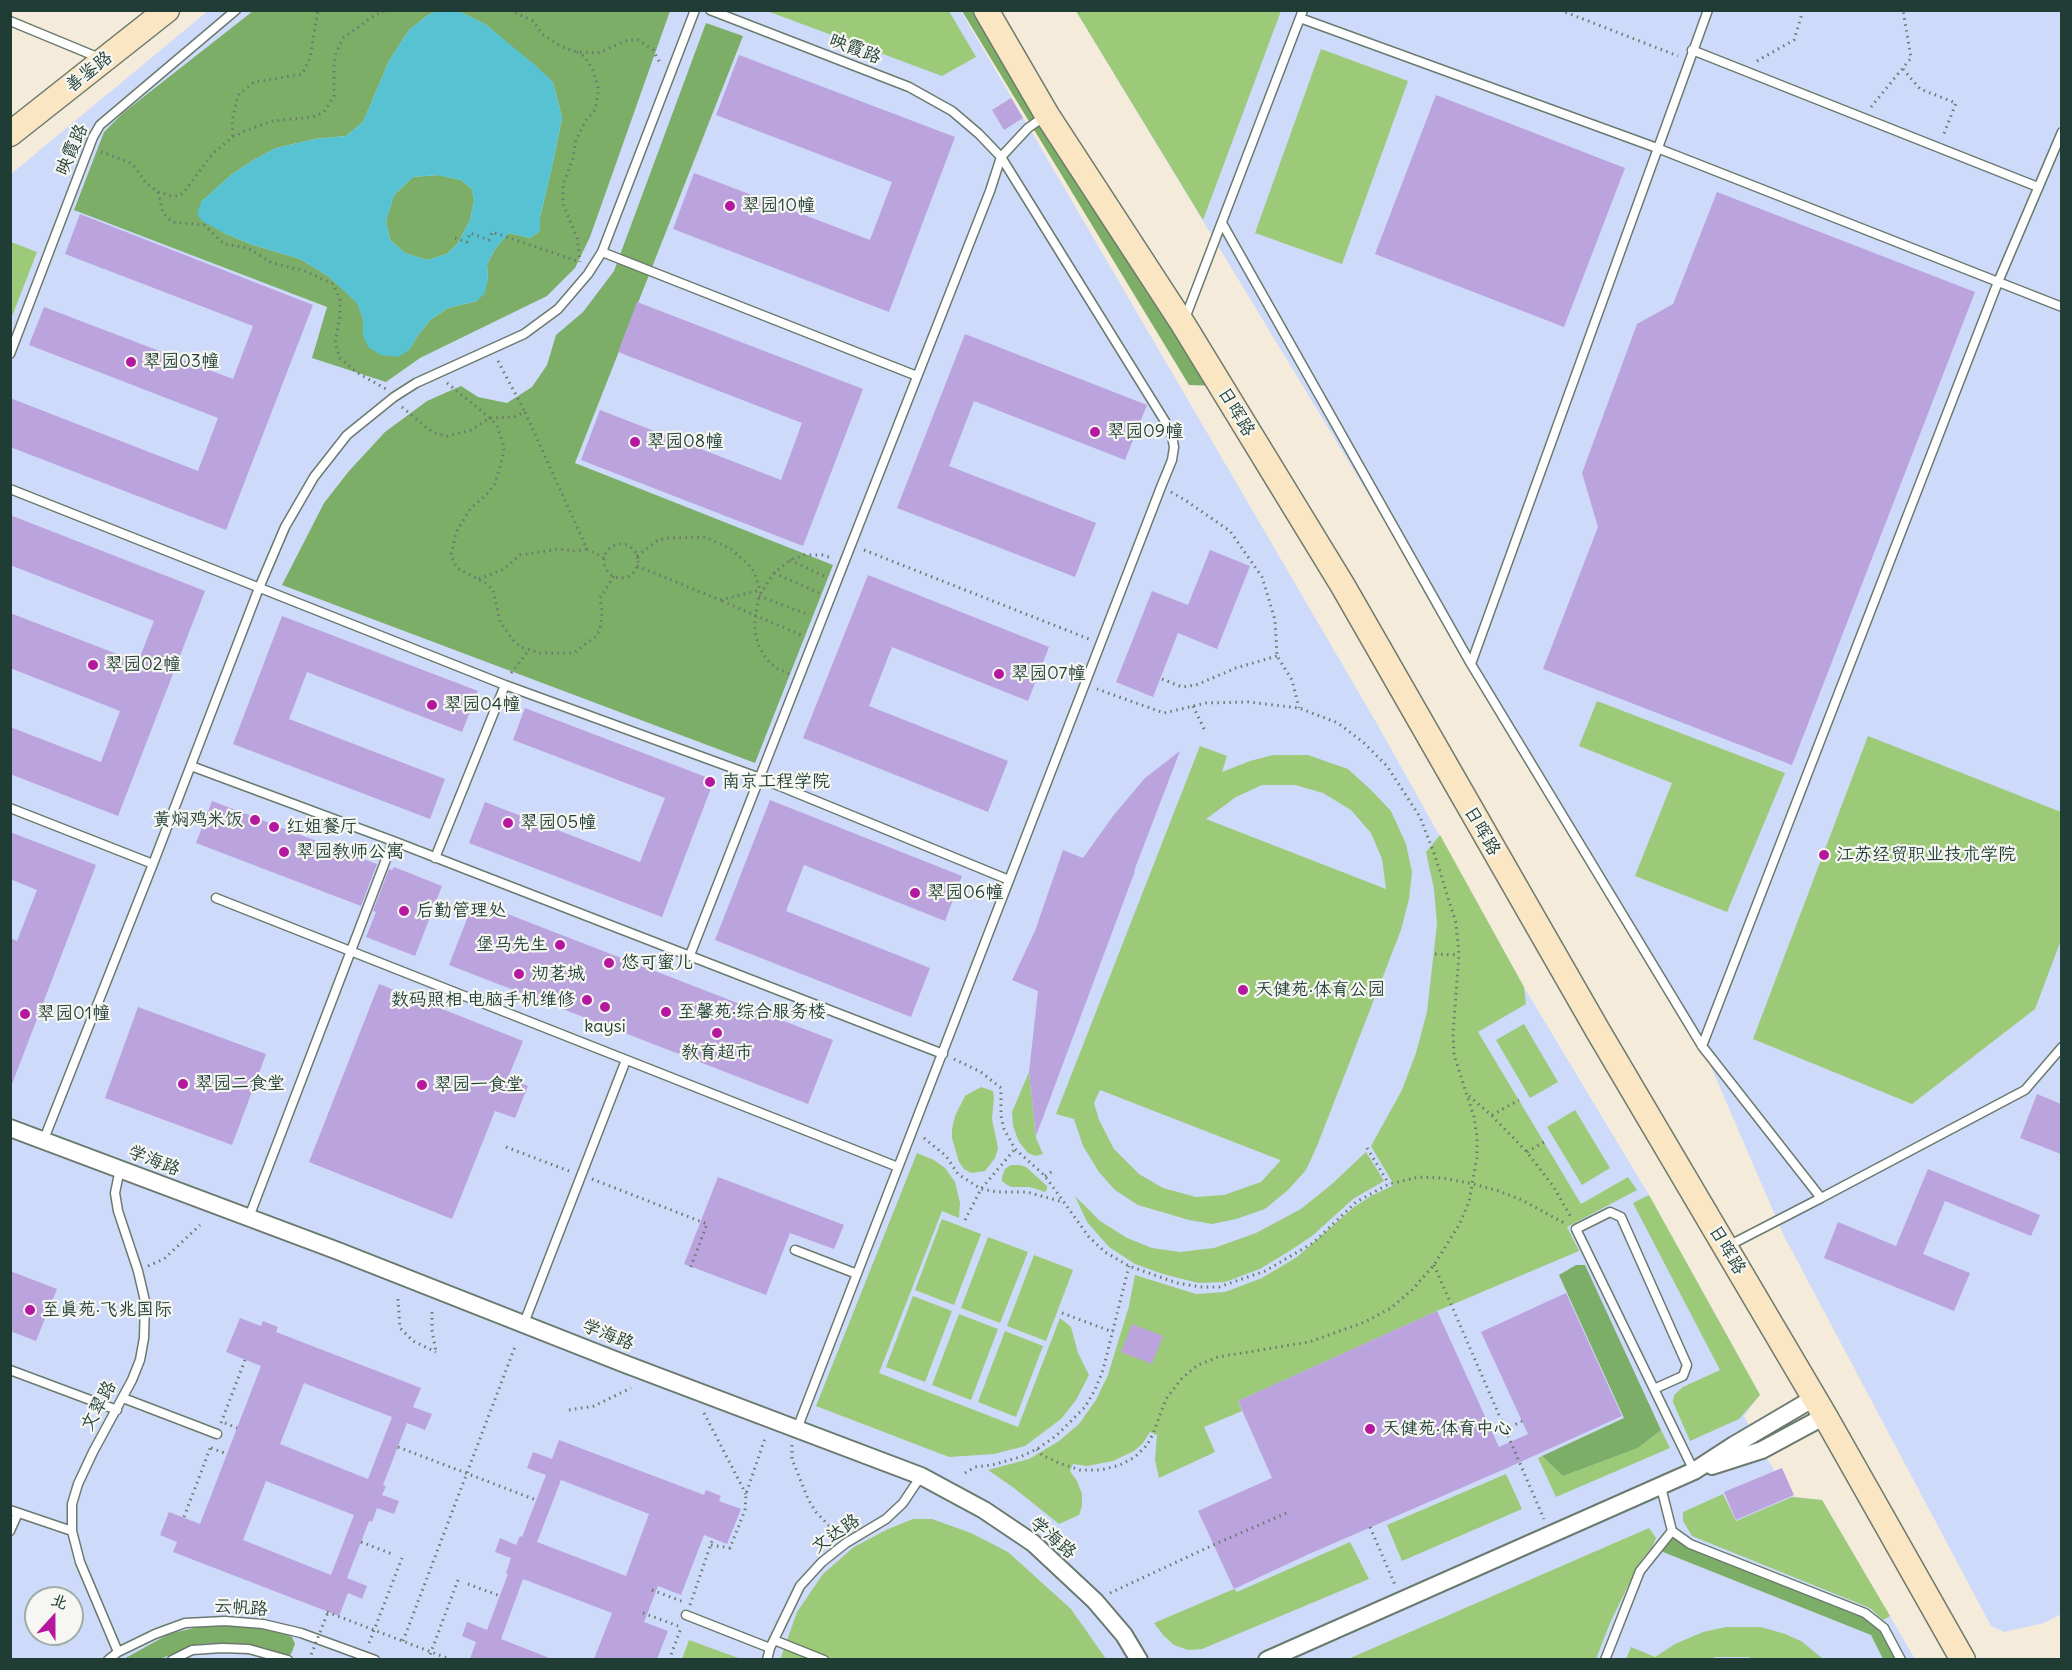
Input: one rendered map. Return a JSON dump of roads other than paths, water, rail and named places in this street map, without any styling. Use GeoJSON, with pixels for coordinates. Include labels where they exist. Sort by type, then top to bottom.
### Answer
{"type":"FeatureCollection","features":[{"type":"Feature","properties":{"kind":"street","name":"善鉴路"},"geometry":{"type":"LineString","coordinates":[[10,134],[167,10]]}},
{"type":"Feature","properties":{"kind":"street","name":"日晖路"},"geometry":{"type":"LineString","coordinates":[[986,10],[1047,115],[1183,324],[1343,586],[1592,1021],[1820,1407],[1963,1659]]}},
{"type":"Feature","properties":{"kind":"street","name":"学海路"},"geometry":{"type":"LineString","coordinates":[[10,1128],[249,1217],[921,1476],[975,1505],[1033,1543],[1095,1601],[1124,1635],[1139,1659]]}},
{"type":"Feature","properties":{"kind":"street"},"geometry":{"type":"LineString","coordinates":[[1267,1659],[1661,1487],[1820,1407]]}},
{"type":"Feature","properties":{"kind":"lane","name":"映霞路"},"geometry":{"type":"LineString","coordinates":[[10,354],[87,150],[100,126],[236,10]]}},
{"type":"Feature","properties":{"kind":"lane"},"geometry":{"type":"LineString","coordinates":[[44,1139],[259,588],[285,527],[314,477],[347,435],[394,397],[416,383],[524,334],[558,309],[588,273],[602,252],[695,10]]}},
{"type":"Feature","properties":{"kind":"lane","name":"映霞路"},"geometry":{"type":"LineString","coordinates":[[710,10],[909,87],[952,111],[979,134],[1001,157],[1171,431],[1174,447],[1161,488],[797,1429]]}},
{"type":"Feature","properties":{"kind":"lane"},"geometry":{"type":"LineString","coordinates":[[1471,664],[1708,10]]}},
{"type":"Feature","properties":{"kind":"lane"},"geometry":{"type":"LineString","coordinates":[[1183,324],[1302,14],[1657,148],[2061,307]]}},
{"type":"Feature","properties":{"kind":"lane"},"geometry":{"type":"LineString","coordinates":[[10,21],[105,60]]}},
{"type":"Feature","properties":{"kind":"lane"},"geometry":{"type":"LineString","coordinates":[[1692,50],[2038,187]]}},
{"type":"Feature","properties":{"kind":"lane"},"geometry":{"type":"LineString","coordinates":[[690,955],[990,191],[1001,157],[1028,128],[1047,115]]}},
{"type":"Feature","properties":{"kind":"lane"},"geometry":{"type":"LineString","coordinates":[[1702,1046],[1998,282],[2061,132]]}},
{"type":"Feature","properties":{"kind":"lane"},"geometry":{"type":"LineString","coordinates":[[1222,223],[1471,664],[1702,1046],[1821,1198]]}},
{"type":"Feature","properties":{"kind":"lane"},"geometry":{"type":"LineString","coordinates":[[602,252],[917,376]]}},
{"type":"Feature","properties":{"kind":"lane"},"geometry":{"type":"LineString","coordinates":[[10,489],[505,685],[760,778],[1009,880]]}},
{"type":"Feature","properties":{"kind":"lane"},"geometry":{"type":"LineString","coordinates":[[435,858],[505,685]]}},
{"type":"Feature","properties":{"kind":"lane"},"geometry":{"type":"LineString","coordinates":[[191,766],[393,841],[943,1054]]}},
{"type":"Feature","properties":{"kind":"lane"},"geometry":{"type":"LineString","coordinates":[[10,808],[153,864]]}},
{"type":"Feature","properties":{"kind":"lane"},"geometry":{"type":"LineString","coordinates":[[249,1217],[393,841]]}},
{"type":"Feature","properties":{"kind":"lane"},"geometry":{"type":"LineString","coordinates":[[216,898],[898,1167]]}},
{"type":"Feature","properties":{"kind":"lane"},"geometry":{"type":"LineString","coordinates":[[1726,1247],[2025,1090],[2061,1047]]}},
{"type":"Feature","properties":{"kind":"lane"},"geometry":{"type":"LineString","coordinates":[[524,1323],[626,1060]]}},
{"type":"Feature","properties":{"kind":"lane","name":"文翠路"},"geometry":{"type":"LineString","coordinates":[[118,1652],[81,1563],[72,1531],[72,1504],[78,1484],[140,1360],[144,1338],[145,1300],[115,1193],[120,1169]]}},
{"type":"Feature","properties":{"kind":"lane"},"geometry":{"type":"LineString","coordinates":[[1654,1389],[1683,1376],[1687,1365],[1621,1217],[1610,1212],[1576,1229],[1654,1389],[1694,1471]]}},
{"type":"Feature","properties":{"kind":"lane"},"geometry":{"type":"LineString","coordinates":[[795,1250],[857,1274]]}},
{"type":"Feature","properties":{"kind":"lane"},"geometry":{"type":"LineString","coordinates":[[10,1370],[117,1410]]}},
{"type":"Feature","properties":{"kind":"lane"},"geometry":{"type":"LineString","coordinates":[[123,1398],[217,1434]]}},
{"type":"Feature","properties":{"kind":"lane","name":"文达路"},"geometry":{"type":"LineString","coordinates":[[767,1659],[800,1586],[822,1562],[846,1543],[886,1519],[903,1503],[921,1476]]}},
{"type":"Feature","properties":{"kind":"lane"},"geometry":{"type":"LineString","coordinates":[[1661,1487],[1672,1532],[1690,1544],[1865,1612],[1884,1628],[1901,1659]]}},
{"type":"Feature","properties":{"kind":"lane"},"geometry":{"type":"LineString","coordinates":[[10,1531],[14,1511],[72,1531]]}},
{"type":"Feature","properties":{"kind":"lane"},"geometry":{"type":"LineString","coordinates":[[1605,1659],[1640,1570],[1672,1532]]}},
{"type":"Feature","properties":{"kind":"lane"},"geometry":{"type":"LineString","coordinates":[[686,1616],[824,1659]]}},
{"type":"Feature","properties":{"kind":"lane","name":"云帆路"},"geometry":{"type":"LineString","coordinates":[[108,1659],[155,1634],[185,1623],[225,1621],[263,1624],[301,1633],[375,1659]]}},
{"type":"Feature","properties":{"kind":"lane"},"geometry":{"type":"LineString","coordinates":[[172,1659],[192,1650],[222,1648],[249,1649],[288,1659]]}},
{"type":"Feature","properties":{"kind":"water"},"geometry":{"type":"Polygon","coordinates":[[[438,11],[458,11],[485,24],[553,82],[562,118],[540,217],[540,231],[530,238],[509,233],[495,249],[487,265],[488,279],[485,293],[477,301],[448,308],[430,320],[409,350],[398,357],[381,355],[368,347],[363,335],[363,319],[357,303],[328,276],[300,259],[250,244],[224,233],[202,221],[197,214],[201,202],[231,175],[255,159],[276,148],[315,139],[346,136],[363,122],[389,61],[409,30],[428,15],[438,11]],[[437,175],[413,177],[394,195],[386,221],[390,240],[405,253],[427,260],[447,254],[458,243],[470,220],[474,201],[472,189],[461,180],[437,175]]]}},
{"type":"Feature","properties":{"kind":"place","name":"翠园10幢"},"geometry":{"type":"Point","coordinates":[730,206]}},
{"type":"Feature","properties":{"kind":"place","name":"翠园03幢"},"geometry":{"type":"Point","coordinates":[131,362]}},
{"type":"Feature","properties":{"kind":"place","name":"翠园09幢"},"geometry":{"type":"Point","coordinates":[1095,432]}},
{"type":"Feature","properties":{"kind":"place","name":"翠园08幢"},"geometry":{"type":"Point","coordinates":[635,442]}},
{"type":"Feature","properties":{"kind":"place","name":"翠园02幢"},"geometry":{"type":"Point","coordinates":[93,665]}},
{"type":"Feature","properties":{"kind":"place","name":"翠园07幢"},"geometry":{"type":"Point","coordinates":[999,674]}},
{"type":"Feature","properties":{"kind":"place","name":"翠园04幢"},"geometry":{"type":"Point","coordinates":[432,705]}},
{"type":"Feature","properties":{"kind":"place","name":"南京工程学院"},"geometry":{"type":"Point","coordinates":[710,782]}},
{"type":"Feature","properties":{"kind":"place","name":"黄焖鸡米饭"},"geometry":{"type":"Point","coordinates":[255,820]}},
{"type":"Feature","properties":{"kind":"place","name":"翠园05幢"},"geometry":{"type":"Point","coordinates":[508,823]}},
{"type":"Feature","properties":{"kind":"place","name":"红姐餐厅"},"geometry":{"type":"Point","coordinates":[274,827]}},
{"type":"Feature","properties":{"kind":"place","name":"翠园教师公寓"},"geometry":{"type":"Point","coordinates":[284,852]}},
{"type":"Feature","properties":{"kind":"place","name":"江苏经贸职业技术学院"},"geometry":{"type":"Point","coordinates":[1824,855]}},
{"type":"Feature","properties":{"kind":"place","name":"翠园06幢"},"geometry":{"type":"Point","coordinates":[915,893]}},
{"type":"Feature","properties":{"kind":"place","name":"后勤管理处"},"geometry":{"type":"Point","coordinates":[404,911]}},
{"type":"Feature","properties":{"kind":"place","name":"堡马先生"},"geometry":{"type":"Point","coordinates":[560,945]}},
{"type":"Feature","properties":{"kind":"place","name":"悠可蜜儿"},"geometry":{"type":"Point","coordinates":[609,963]}},
{"type":"Feature","properties":{"kind":"place","name":"沏茗城"},"geometry":{"type":"Point","coordinates":[519,974]}},
{"type":"Feature","properties":{"kind":"place","name":"天健苑·体育公园"},"geometry":{"type":"Point","coordinates":[1243,990]}},
{"type":"Feature","properties":{"kind":"place","name":"数码照相 电脑手机维修"},"geometry":{"type":"Point","coordinates":[587,1000]}},
{"type":"Feature","properties":{"kind":"place","name":"kaysi"},"geometry":{"type":"Point","coordinates":[605,1007]}},
{"type":"Feature","properties":{"kind":"place","name":"至馨苑·综合服务楼"},"geometry":{"type":"Point","coordinates":[666,1012]}},
{"type":"Feature","properties":{"kind":"place","name":"翠园01幢"},"geometry":{"type":"Point","coordinates":[25,1014]}},
{"type":"Feature","properties":{"kind":"place","name":"教育超市"},"geometry":{"type":"Point","coordinates":[717,1033]}},
{"type":"Feature","properties":{"kind":"place","name":"翠园二食堂"},"geometry":{"type":"Point","coordinates":[183,1084]}},
{"type":"Feature","properties":{"kind":"place","name":"翠园一食堂"},"geometry":{"type":"Point","coordinates":[422,1085]}},
{"type":"Feature","properties":{"kind":"place","name":"至真苑·飞兆国际"},"geometry":{"type":"Point","coordinates":[30,1310]}},
{"type":"Feature","properties":{"kind":"place","name":"天健苑·体育中心"},"geometry":{"type":"Point","coordinates":[1370,1429]}}]}
